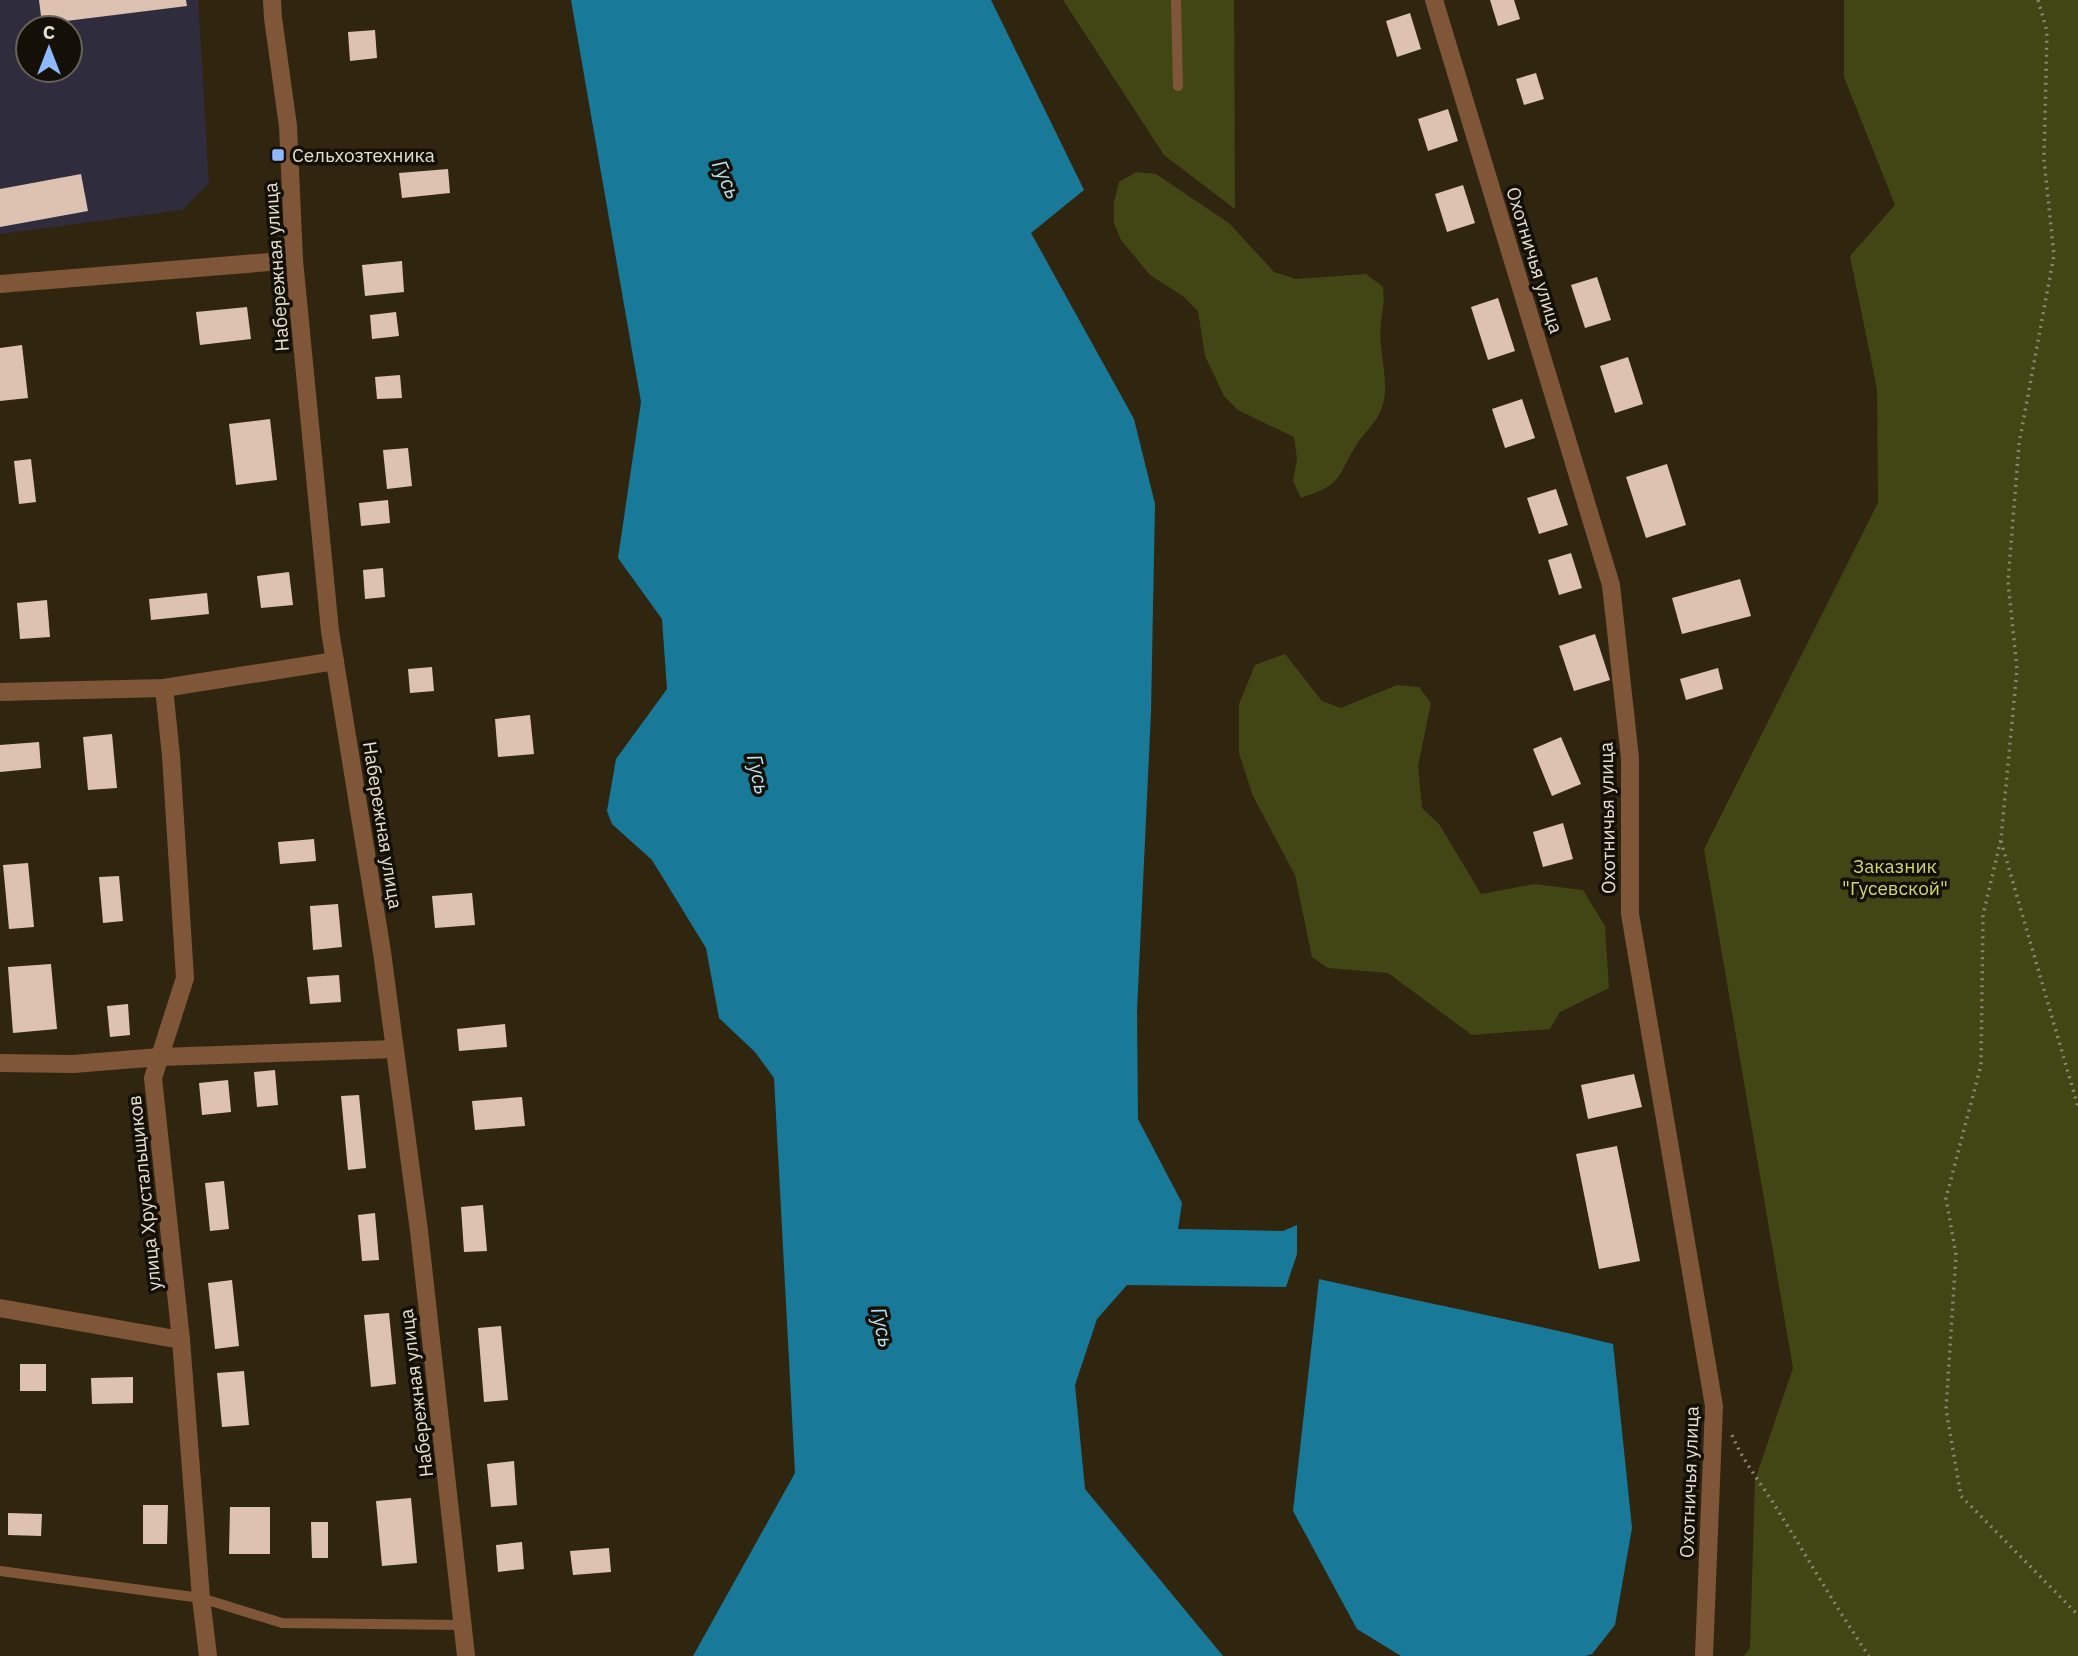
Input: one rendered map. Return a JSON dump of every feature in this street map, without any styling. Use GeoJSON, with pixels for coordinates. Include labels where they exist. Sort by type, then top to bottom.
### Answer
{"type":"FeatureCollection","features":[{"type":"Feature","properties":{"kind":"street","name":"Набережная улица"},"geometry":{"type":"LineString","coordinates":[[272,0],[288,126],[294,260],[330,631],[395,1049],[419,1231],[466,1656]]}},
{"type":"Feature","properties":{"kind":"street","name":"Охотничья улица"},"geometry":{"type":"LineString","coordinates":[[1434,0],[1611,585],[1630,758],[1630,914],[1714,1406],[1704,1656]]}},
{"type":"Feature","properties":{"kind":"street"},"geometry":{"type":"LineString","coordinates":[[0,284],[294,260]]}},
{"type":"Feature","properties":{"kind":"street"},"geometry":{"type":"LineString","coordinates":[[0,692],[164,688],[335,661]]}},
{"type":"Feature","properties":{"kind":"street","name":"улица Хрустальщиков"},"geometry":{"type":"LineString","coordinates":[[164,688],[185,978],[153,1079],[181,1340],[208,1656]]}},
{"type":"Feature","properties":{"kind":"street"},"geometry":{"type":"LineString","coordinates":[[0,1063],[73,1064],[160,1057],[395,1049]]}},
{"type":"Feature","properties":{"kind":"street"},"geometry":{"type":"LineString","coordinates":[[0,1308],[181,1340]]}},
{"type":"Feature","properties":{"kind":"lane"},"geometry":{"type":"LineString","coordinates":[[1176,0],[1178,86]]}},
{"type":"Feature","properties":{"kind":"lane"},"geometry":{"type":"LineString","coordinates":[[0,1571],[201,1598],[282,1623],[464,1625]]}},
{"type":"Feature","properties":{"kind":"path"},"geometry":{"type":"LineString","coordinates":[[2038,0],[2047,31],[2043,160],[2054,255],[2019,444],[2008,582],[2017,669],[2001,839],[1983,915],[1981,1065],[1946,1198],[1956,1255],[1946,1409],[1961,1496],[2078,1615]]}},
{"type":"Feature","properties":{"kind":"path"},"geometry":{"type":"LineString","coordinates":[[2001,839],[2078,1107]]}},
{"type":"Feature","properties":{"kind":"path"},"geometry":{"type":"LineString","coordinates":[[1730,1430],[1740,1454],[1869,1656]]}},
{"type":"Feature","properties":{"kind":"shaded area"},"geometry":{"type":"Polygon","coordinates":[[[0,0],[198,0],[209,183],[182,210],[0,234],[0,0]]]}},
{"type":"Feature","properties":{"kind":"green space"},"geometry":{"type":"Polygon","coordinates":[[[1063,0],[1234,0],[1235,209],[1164,155],[1063,0]]]}},
{"type":"Feature","properties":{"kind":"green space","name":"Заказник \"Гусевской\""},"geometry":{"type":"Polygon","coordinates":[[[1844,0],[2078,0],[2078,1656],[1744,1656],[1750,1648],[1755,1480],[1793,1368],[1704,849],[1878,503],[1877,389],[1850,256],[1895,205],[1844,77],[1844,0]]]}},
{"type":"Feature","properties":{"kind":"green space"},"geometry":{"type":"Polygon","coordinates":[[[1136,172],[1156,174],[1229,223],[1274,272],[1296,279],[1366,274],[1383,287],[1380,334],[1385,378],[1384,400],[1377,418],[1359,441],[1339,477],[1326,488],[1301,498],[1293,481],[1297,459],[1294,437],[1238,410],[1224,396],[1205,356],[1198,311],[1183,296],[1150,275],[1121,240],[1114,223],[1114,202],[1119,182],[1136,172]]]}},
{"type":"Feature","properties":{"kind":"green space"},"geometry":{"type":"Polygon","coordinates":[[[1285,654],[1322,701],[1341,708],[1397,685],[1419,687],[1431,703],[1418,766],[1422,808],[1439,824],[1481,894],[1534,884],[1583,890],[1605,926],[1609,988],[1560,1012],[1550,1029],[1472,1035],[1388,973],[1328,968],[1312,957],[1295,875],[1253,796],[1239,753],[1239,704],[1255,665],[1285,654]]]}},
{"type":"Feature","properties":{"kind":"water","name":"Гусь"},"geometry":{"type":"Polygon","coordinates":[[[571,0],[991,0],[1084,190],[1031,233],[1134,419],[1155,504],[1151,712],[1137,1011],[1138,1119],[1182,1203],[1178,1229],[1283,1231],[1297,1225],[1297,1254],[1286,1287],[1127,1285],[1097,1319],[1075,1385],[1085,1489],[1223,1656],[693,1656],[795,1473],[774,1078],[755,1052],[719,1018],[706,948],[652,860],[612,824],[607,811],[616,759],[667,689],[662,619],[618,558],[641,402],[571,0]]]}},
{"type":"Feature","properties":{"kind":"water"},"geometry":{"type":"Polygon","coordinates":[[[1319,1279],[1613,1344],[1632,1528],[1615,1625],[1592,1654],[1401,1656],[1357,1629],[1293,1511],[1319,1279]]]}},
{"type":"Feature","properties":{"kind":"building"},"geometry":{"type":"Polygon","coordinates":[[[39,0],[186,0],[187,6],[84,19],[84,14],[41,14],[39,0]]]}},
{"type":"Feature","properties":{"kind":"building"},"geometry":{"type":"Polygon","coordinates":[[[1490,0],[1514,0],[1520,19],[1498,26],[1490,0]]]}},
{"type":"Feature","properties":{"kind":"building"},"geometry":{"type":"Polygon","coordinates":[[[1410,13],[1421,49],[1397,57],[1386,21],[1410,13]]]}},
{"type":"Feature","properties":{"kind":"building"},"geometry":{"type":"Polygon","coordinates":[[[375,30],[377,58],[350,61],[348,32],[375,30]]]}},
{"type":"Feature","properties":{"kind":"building"},"geometry":{"type":"Polygon","coordinates":[[[1536,73],[1544,99],[1524,105],[1516,79],[1536,73]]]}},
{"type":"Feature","properties":{"kind":"building"},"geometry":{"type":"Polygon","coordinates":[[[1448,109],[1458,141],[1428,151],[1418,119],[1448,109]]]}},
{"type":"Feature","properties":{"kind":"building"},"geometry":{"type":"Polygon","coordinates":[[[448,169],[450,193],[402,198],[399,173],[448,169]]]}},
{"type":"Feature","properties":{"kind":"building"},"geometry":{"type":"Polygon","coordinates":[[[81,174],[88,211],[0,227],[0,189],[81,174]]]}},
{"type":"Feature","properties":{"kind":"building"},"geometry":{"type":"Polygon","coordinates":[[[1463,185],[1475,223],[1447,232],[1435,194],[1463,185]]]}},
{"type":"Feature","properties":{"kind":"building"},"geometry":{"type":"Polygon","coordinates":[[[402,261],[404,292],[365,296],[362,265],[402,261]]]}},
{"type":"Feature","properties":{"kind":"building"},"geometry":{"type":"Polygon","coordinates":[[[1597,277],[1611,320],[1585,328],[1571,285],[1597,277]]]}},
{"type":"Feature","properties":{"kind":"building"},"geometry":{"type":"Polygon","coordinates":[[[1498,298],[1515,351],[1488,360],[1471,307],[1498,298]]]}},
{"type":"Feature","properties":{"kind":"building"},"geometry":{"type":"Polygon","coordinates":[[[247,307],[251,339],[200,345],[196,312],[247,307]]]}},
{"type":"Feature","properties":{"kind":"building"},"geometry":{"type":"Polygon","coordinates":[[[396,312],[399,336],[372,339],[370,315],[396,312]]]}},
{"type":"Feature","properties":{"kind":"building"},"geometry":{"type":"Polygon","coordinates":[[[22,345],[28,398],[0,401],[0,348],[22,345]]]}},
{"type":"Feature","properties":{"kind":"building"},"geometry":{"type":"Polygon","coordinates":[[[1628,357],[1643,404],[1615,413],[1600,366],[1628,357]]]}},
{"type":"Feature","properties":{"kind":"building"},"geometry":{"type":"Polygon","coordinates":[[[400,375],[402,398],[377,399],[375,377],[400,375]]]}},
{"type":"Feature","properties":{"kind":"building"},"geometry":{"type":"Polygon","coordinates":[[[1522,399],[1535,438],[1505,448],[1492,409],[1522,399]]]}},
{"type":"Feature","properties":{"kind":"building"},"geometry":{"type":"Polygon","coordinates":[[[270,419],[277,480],[236,485],[229,424],[270,419]]]}},
{"type":"Feature","properties":{"kind":"building"},"geometry":{"type":"Polygon","coordinates":[[[408,448],[412,486],[387,489],[383,450],[408,448]]]}},
{"type":"Feature","properties":{"kind":"building"},"geometry":{"type":"Polygon","coordinates":[[[31,459],[36,502],[19,504],[14,461],[31,459]]]}},
{"type":"Feature","properties":{"kind":"building"},"geometry":{"type":"Polygon","coordinates":[[[1667,464],[1686,525],[1646,538],[1626,477],[1667,464]]]}},
{"type":"Feature","properties":{"kind":"building"},"geometry":{"type":"Polygon","coordinates":[[[1556,489],[1568,525],[1539,534],[1527,498],[1556,489]]]}},
{"type":"Feature","properties":{"kind":"building"},"geometry":{"type":"Polygon","coordinates":[[[388,500],[390,523],[361,526],[359,503],[388,500]]]}},
{"type":"Feature","properties":{"kind":"building"},"geometry":{"type":"Polygon","coordinates":[[[1571,553],[1582,588],[1559,595],[1548,560],[1571,553]]]}},
{"type":"Feature","properties":{"kind":"building"},"geometry":{"type":"Polygon","coordinates":[[[383,568],[385,597],[365,599],[363,570],[383,568]]]}},
{"type":"Feature","properties":{"kind":"building"},"geometry":{"type":"Polygon","coordinates":[[[289,572],[293,605],[261,608],[257,576],[289,572]]]}},
{"type":"Feature","properties":{"kind":"building"},"geometry":{"type":"Polygon","coordinates":[[[1740,579],[1751,616],[1682,634],[1672,598],[1740,579]]]}},
{"type":"Feature","properties":{"kind":"building"},"geometry":{"type":"Polygon","coordinates":[[[207,593],[209,614],[151,620],[149,599],[207,593]]]}},
{"type":"Feature","properties":{"kind":"building"},"geometry":{"type":"Polygon","coordinates":[[[47,600],[50,637],[20,639],[17,603],[47,600]]]}},
{"type":"Feature","properties":{"kind":"building"},"geometry":{"type":"Polygon","coordinates":[[[1595,634],[1610,680],[1574,691],[1559,646],[1595,634]]]}},
{"type":"Feature","properties":{"kind":"building"},"geometry":{"type":"Polygon","coordinates":[[[432,667],[434,691],[410,693],[408,669],[432,667]]]}},
{"type":"Feature","properties":{"kind":"building"},"geometry":{"type":"Polygon","coordinates":[[[1718,668],[1723,689],[1686,700],[1680,679],[1718,668]]]}},
{"type":"Feature","properties":{"kind":"building"},"geometry":{"type":"Polygon","coordinates":[[[530,715],[534,754],[498,757],[495,719],[530,715]]]}},
{"type":"Feature","properties":{"kind":"building"},"geometry":{"type":"Polygon","coordinates":[[[112,734],[117,788],[88,790],[83,737],[112,734]]]}},
{"type":"Feature","properties":{"kind":"building"},"geometry":{"type":"Polygon","coordinates":[[[1561,737],[1581,784],[1552,796],[1533,749],[1561,737]]]}},
{"type":"Feature","properties":{"kind":"building"},"geometry":{"type":"Polygon","coordinates":[[[39,742],[41,768],[0,772],[0,745],[39,742]]]}},
{"type":"Feature","properties":{"kind":"building"},"geometry":{"type":"Polygon","coordinates":[[[1563,823],[1573,859],[1543,867],[1533,832],[1563,823]]]}},
{"type":"Feature","properties":{"kind":"building"},"geometry":{"type":"Polygon","coordinates":[[[314,839],[316,861],[280,864],[278,842],[314,839]]]}},
{"type":"Feature","properties":{"kind":"building"},"geometry":{"type":"Polygon","coordinates":[[[28,863],[34,927],[9,929],[3,865],[28,863]]]}},
{"type":"Feature","properties":{"kind":"building"},"geometry":{"type":"Polygon","coordinates":[[[119,876],[123,921],[103,923],[99,877],[119,876]]]}},
{"type":"Feature","properties":{"kind":"building"},"geometry":{"type":"Polygon","coordinates":[[[472,893],[475,925],[435,928],[432,896],[472,893]]]}},
{"type":"Feature","properties":{"kind":"building"},"geometry":{"type":"Polygon","coordinates":[[[338,904],[342,947],[313,950],[310,906],[338,904]]]}},
{"type":"Feature","properties":{"kind":"building"},"geometry":{"type":"Polygon","coordinates":[[[51,964],[57,1029],[13,1033],[8,967],[51,964]]]}},
{"type":"Feature","properties":{"kind":"building"},"geometry":{"type":"Polygon","coordinates":[[[339,975],[341,1002],[310,1004],[307,977],[339,975]]]}},
{"type":"Feature","properties":{"kind":"building"},"geometry":{"type":"Polygon","coordinates":[[[128,1004],[130,1035],[110,1037],[107,1006],[128,1004]]]}},
{"type":"Feature","properties":{"kind":"building"},"geometry":{"type":"Polygon","coordinates":[[[505,1024],[507,1047],[459,1051],[457,1029],[505,1024]]]}},
{"type":"Feature","properties":{"kind":"building"},"geometry":{"type":"Polygon","coordinates":[[[275,1070],[278,1105],[257,1107],[254,1072],[275,1070]]]}},
{"type":"Feature","properties":{"kind":"building"},"geometry":{"type":"Polygon","coordinates":[[[1634,1074],[1642,1107],[1588,1119],[1581,1085],[1634,1074]]]}},
{"type":"Feature","properties":{"kind":"building"},"geometry":{"type":"Polygon","coordinates":[[[228,1080],[231,1112],[202,1115],[199,1083],[228,1080]]]}},
{"type":"Feature","properties":{"kind":"building"},"geometry":{"type":"Polygon","coordinates":[[[359,1095],[366,1168],[348,1170],[341,1096],[359,1095]]]}},
{"type":"Feature","properties":{"kind":"building"},"geometry":{"type":"Polygon","coordinates":[[[522,1097],[525,1126],[475,1130],[472,1101],[522,1097]]]}},
{"type":"Feature","properties":{"kind":"building"},"geometry":{"type":"Polygon","coordinates":[[[1617,1146],[1640,1261],[1599,1269],[1576,1154],[1617,1146]]]}},
{"type":"Feature","properties":{"kind":"building"},"geometry":{"type":"Polygon","coordinates":[[[224,1181],[229,1229],[210,1231],[205,1183],[224,1181]]]}},
{"type":"Feature","properties":{"kind":"building"},"geometry":{"type":"Polygon","coordinates":[[[483,1205],[487,1251],[464,1252],[461,1207],[483,1205]]]}},
{"type":"Feature","properties":{"kind":"building"},"geometry":{"type":"Polygon","coordinates":[[[375,1213],[379,1260],[362,1261],[358,1215],[375,1213]]]}},
{"type":"Feature","properties":{"kind":"building"},"geometry":{"type":"Polygon","coordinates":[[[232,1280],[239,1346],[215,1349],[208,1283],[232,1280]]]}},
{"type":"Feature","properties":{"kind":"building"},"geometry":{"type":"Polygon","coordinates":[[[389,1313],[396,1384],[371,1387],[364,1315],[389,1313]]]}},
{"type":"Feature","properties":{"kind":"building"},"geometry":{"type":"Polygon","coordinates":[[[501,1326],[508,1400],[484,1402],[478,1328],[501,1326]]]}},
{"type":"Feature","properties":{"kind":"building"},"geometry":{"type":"Polygon","coordinates":[[[20,1364],[46,1364],[46,1391],[20,1391],[20,1364]]]}},
{"type":"Feature","properties":{"kind":"building"},"geometry":{"type":"Polygon","coordinates":[[[244,1371],[249,1425],[222,1427],[217,1373],[244,1371]]]}},
{"type":"Feature","properties":{"kind":"building"},"geometry":{"type":"Polygon","coordinates":[[[133,1377],[133,1403],[92,1404],[91,1378],[133,1377]]]}},
{"type":"Feature","properties":{"kind":"building"},"geometry":{"type":"Polygon","coordinates":[[[514,1461],[517,1505],[491,1507],[487,1464],[514,1461]]]}},
{"type":"Feature","properties":{"kind":"building"},"geometry":{"type":"Polygon","coordinates":[[[411,1498],[417,1563],[382,1566],[376,1501],[411,1498]]]}},
{"type":"Feature","properties":{"kind":"building"},"geometry":{"type":"Polygon","coordinates":[[[143,1505],[168,1505],[167,1544],[143,1544],[143,1505]]]}},
{"type":"Feature","properties":{"kind":"building"},"geometry":{"type":"Polygon","coordinates":[[[230,1507],[270,1507],[270,1554],[229,1554],[230,1507]]]}},
{"type":"Feature","properties":{"kind":"building"},"geometry":{"type":"Polygon","coordinates":[[[8,1513],[42,1514],[41,1536],[8,1535],[8,1513]]]}},
{"type":"Feature","properties":{"kind":"building"},"geometry":{"type":"Polygon","coordinates":[[[311,1522],[328,1522],[328,1558],[312,1558],[311,1522]]]}},
{"type":"Feature","properties":{"kind":"building"},"geometry":{"type":"Polygon","coordinates":[[[522,1542],[524,1569],[498,1572],[496,1545],[522,1542]]]}},
{"type":"Feature","properties":{"kind":"building"},"geometry":{"type":"Polygon","coordinates":[[[609,1548],[611,1572],[573,1575],[570,1551],[609,1548]]]}},
{"type":"Feature","properties":{"kind":"place","name":"Сельхозтехника"},"geometry":{"type":"Point","coordinates":[278,155]}}]}
